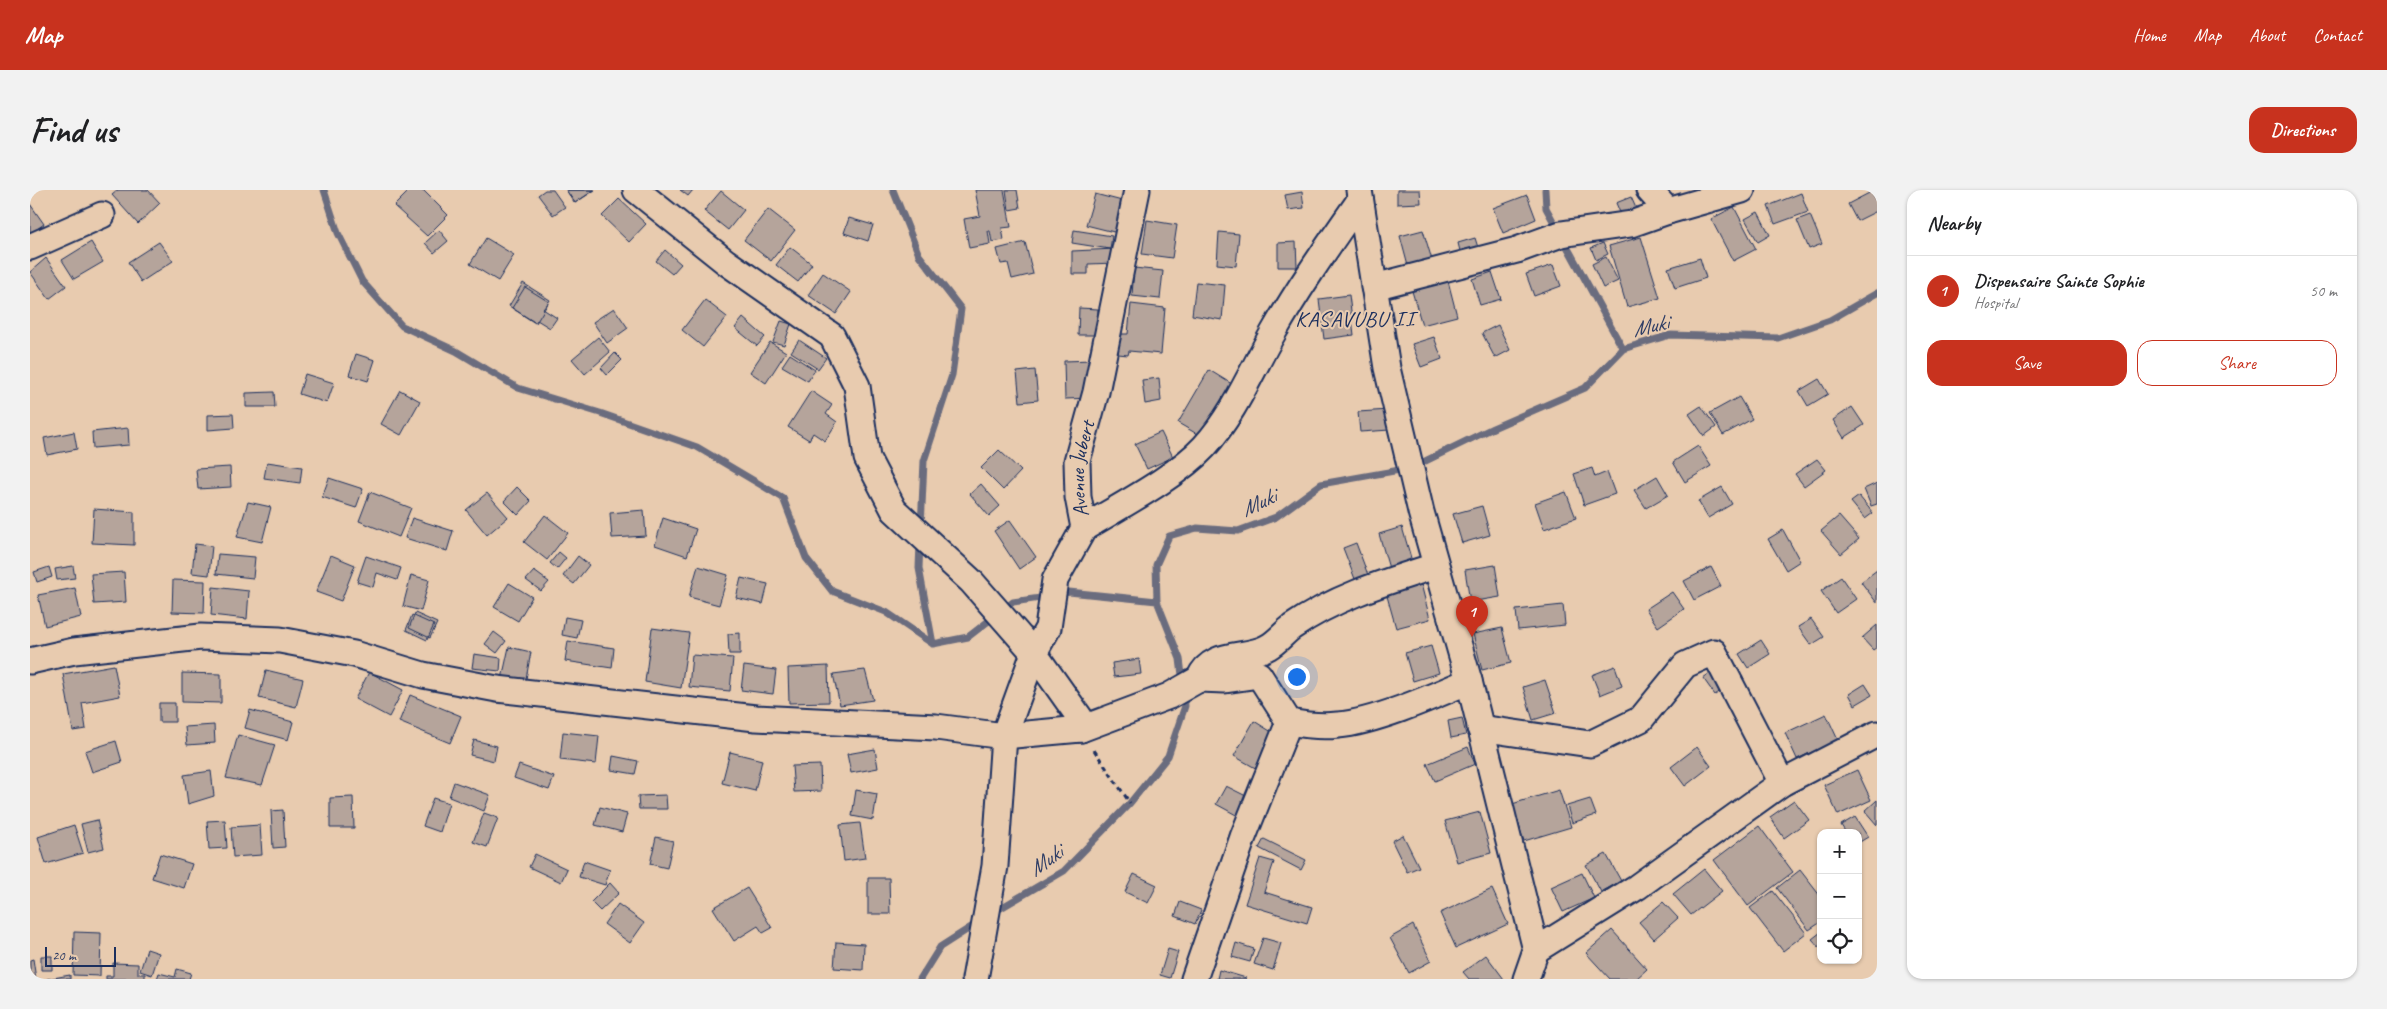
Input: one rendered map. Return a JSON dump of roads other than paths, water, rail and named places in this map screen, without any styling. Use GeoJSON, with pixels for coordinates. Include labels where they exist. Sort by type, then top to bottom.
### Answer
{"type":"FeatureCollection","features":[{"type":"Feature","properties":{"kind":"street"},"geometry":{"type":"LineString","coordinates":[[636,190],[726,262],[832,336],[857,386],[867,458],[894,510],[971,581],[1034,653],[1080,718],[1081,729]]}},
{"type":"Feature","properties":{"kind":"street","name":"Avenue Jubert"},"geometry":{"type":"LineString","coordinates":[[975,979],[995,866],[1004,736],[1034,653],[1048,628],[1054,580],[1084,528],[1078,496],[1077,461],[1096,392],[1137,190]]}},
{"type":"Feature","properties":{"kind":"street"},"geometry":{"type":"LineString","coordinates":[[1649,190],[1668,211]]}},
{"type":"Feature","properties":{"kind":"street"},"geometry":{"type":"LineString","coordinates":[[1374,287],[1517,250],[1561,234],[1631,224],[1668,211],[1742,190]]}},
{"type":"Feature","properties":{"kind":"street"},"geometry":{"type":"LineString","coordinates":[[1084,528],[1168,475],[1202,448],[1225,421],[1273,332],[1360,195]]}},
{"type":"Feature","properties":{"kind":"street"},"geometry":{"type":"LineString","coordinates":[[1360,195],[1386,368],[1435,566],[1469,681],[1536,950],[1526,979]]}},
{"type":"Feature","properties":{"kind":"street"},"geometry":{"type":"LineString","coordinates":[[30,247],[102,215]]}},
{"type":"Feature","properties":{"kind":"street"},"geometry":{"type":"LineString","coordinates":[[1200,679],[1204,668],[1217,660],[1268,647],[1292,627],[1361,589],[1435,566]]}},
{"type":"Feature","properties":{"kind":"street"},"geometry":{"type":"LineString","coordinates":[[30,661],[74,651],[201,636],[280,640],[354,654],[423,675],[497,689],[756,718],[936,727],[1004,736],[1081,729],[1126,714],[1169,696],[1200,679],[1225,680],[1259,675]]}},
{"type":"Feature","properties":{"kind":"street"},"geometry":{"type":"LineString","coordinates":[[1259,675],[1268,647]]}},
{"type":"Feature","properties":{"kind":"street"},"geometry":{"type":"LineString","coordinates":[[1480,728],[1590,744],[1641,719],[1685,665],[1714,652],[1782,782]]}},
{"type":"Feature","properties":{"kind":"street"},"geometry":{"type":"LineString","coordinates":[[1259,675],[1289,722],[1314,726],[1340,725],[1420,701],[1469,681]]}},
{"type":"Feature","properties":{"kind":"street"},"geometry":{"type":"LineString","coordinates":[[1194,979],[1240,845],[1289,722]]}},
{"type":"Feature","properties":{"kind":"street"},"geometry":{"type":"LineString","coordinates":[[1536,950],[1637,887],[1782,782],[1877,734]]}},
{"type":"Feature","properties":{"kind":"waterway"},"geometry":{"type":"LineString","coordinates":[[324,190],[338,233],[362,281],[402,326],[456,351],[518,388],[600,413],[697,447],[783,498],[806,558],[832,591],[886,612],[933,644],[968,637],[1013,602],[1047,597]]}},
{"type":"Feature","properties":{"kind":"waterway"},"geometry":{"type":"LineString","coordinates":[[893,190],[919,255],[961,309],[952,375],[924,461],[921,528]]}},
{"type":"Feature","properties":{"kind":"waterway"},"geometry":{"type":"LineString","coordinates":[[1545,190],[1546,208],[1623,349]]}},
{"type":"Feature","properties":{"kind":"waterway","name":"Muki"},"geometry":{"type":"LineString","coordinates":[[1183,683],[1180,659],[1157,601],[1156,565],[1169,536],[1197,528],[1238,531],[1276,517],[1321,484],[1411,468],[1493,428],[1585,388],[1623,349],[1670,335],[1778,338],[1830,320],[1877,293]]}},
{"type":"Feature","properties":{"kind":"waterway"},"geometry":{"type":"LineString","coordinates":[[920,543],[919,568],[933,644]]}},
{"type":"Feature","properties":{"kind":"waterway"},"geometry":{"type":"LineString","coordinates":[[1058,595],[1069,592],[1157,601]]}},
{"type":"Feature","properties":{"kind":"waterway","name":"Muki"},"geometry":{"type":"LineString","coordinates":[[994,912],[1064,871],[1130,803],[1168,756],[1185,706],[1184,693]]}},
{"type":"Feature","properties":{"kind":"waterway","name":"Muki"},"geometry":{"type":"LineString","coordinates":[[920,979],[940,947],[979,922]]}},
{"type":"Feature","properties":{"kind":"place","name":"Dispensaire Sainte Sophie"},"geometry":{"type":"Point","coordinates":[1472,637]}},
{"type":"Feature","properties":{"kind":"district","name":"KASAVUBU II"},"geometry":{"type":"Point","coordinates":[1355,318]}}]}
